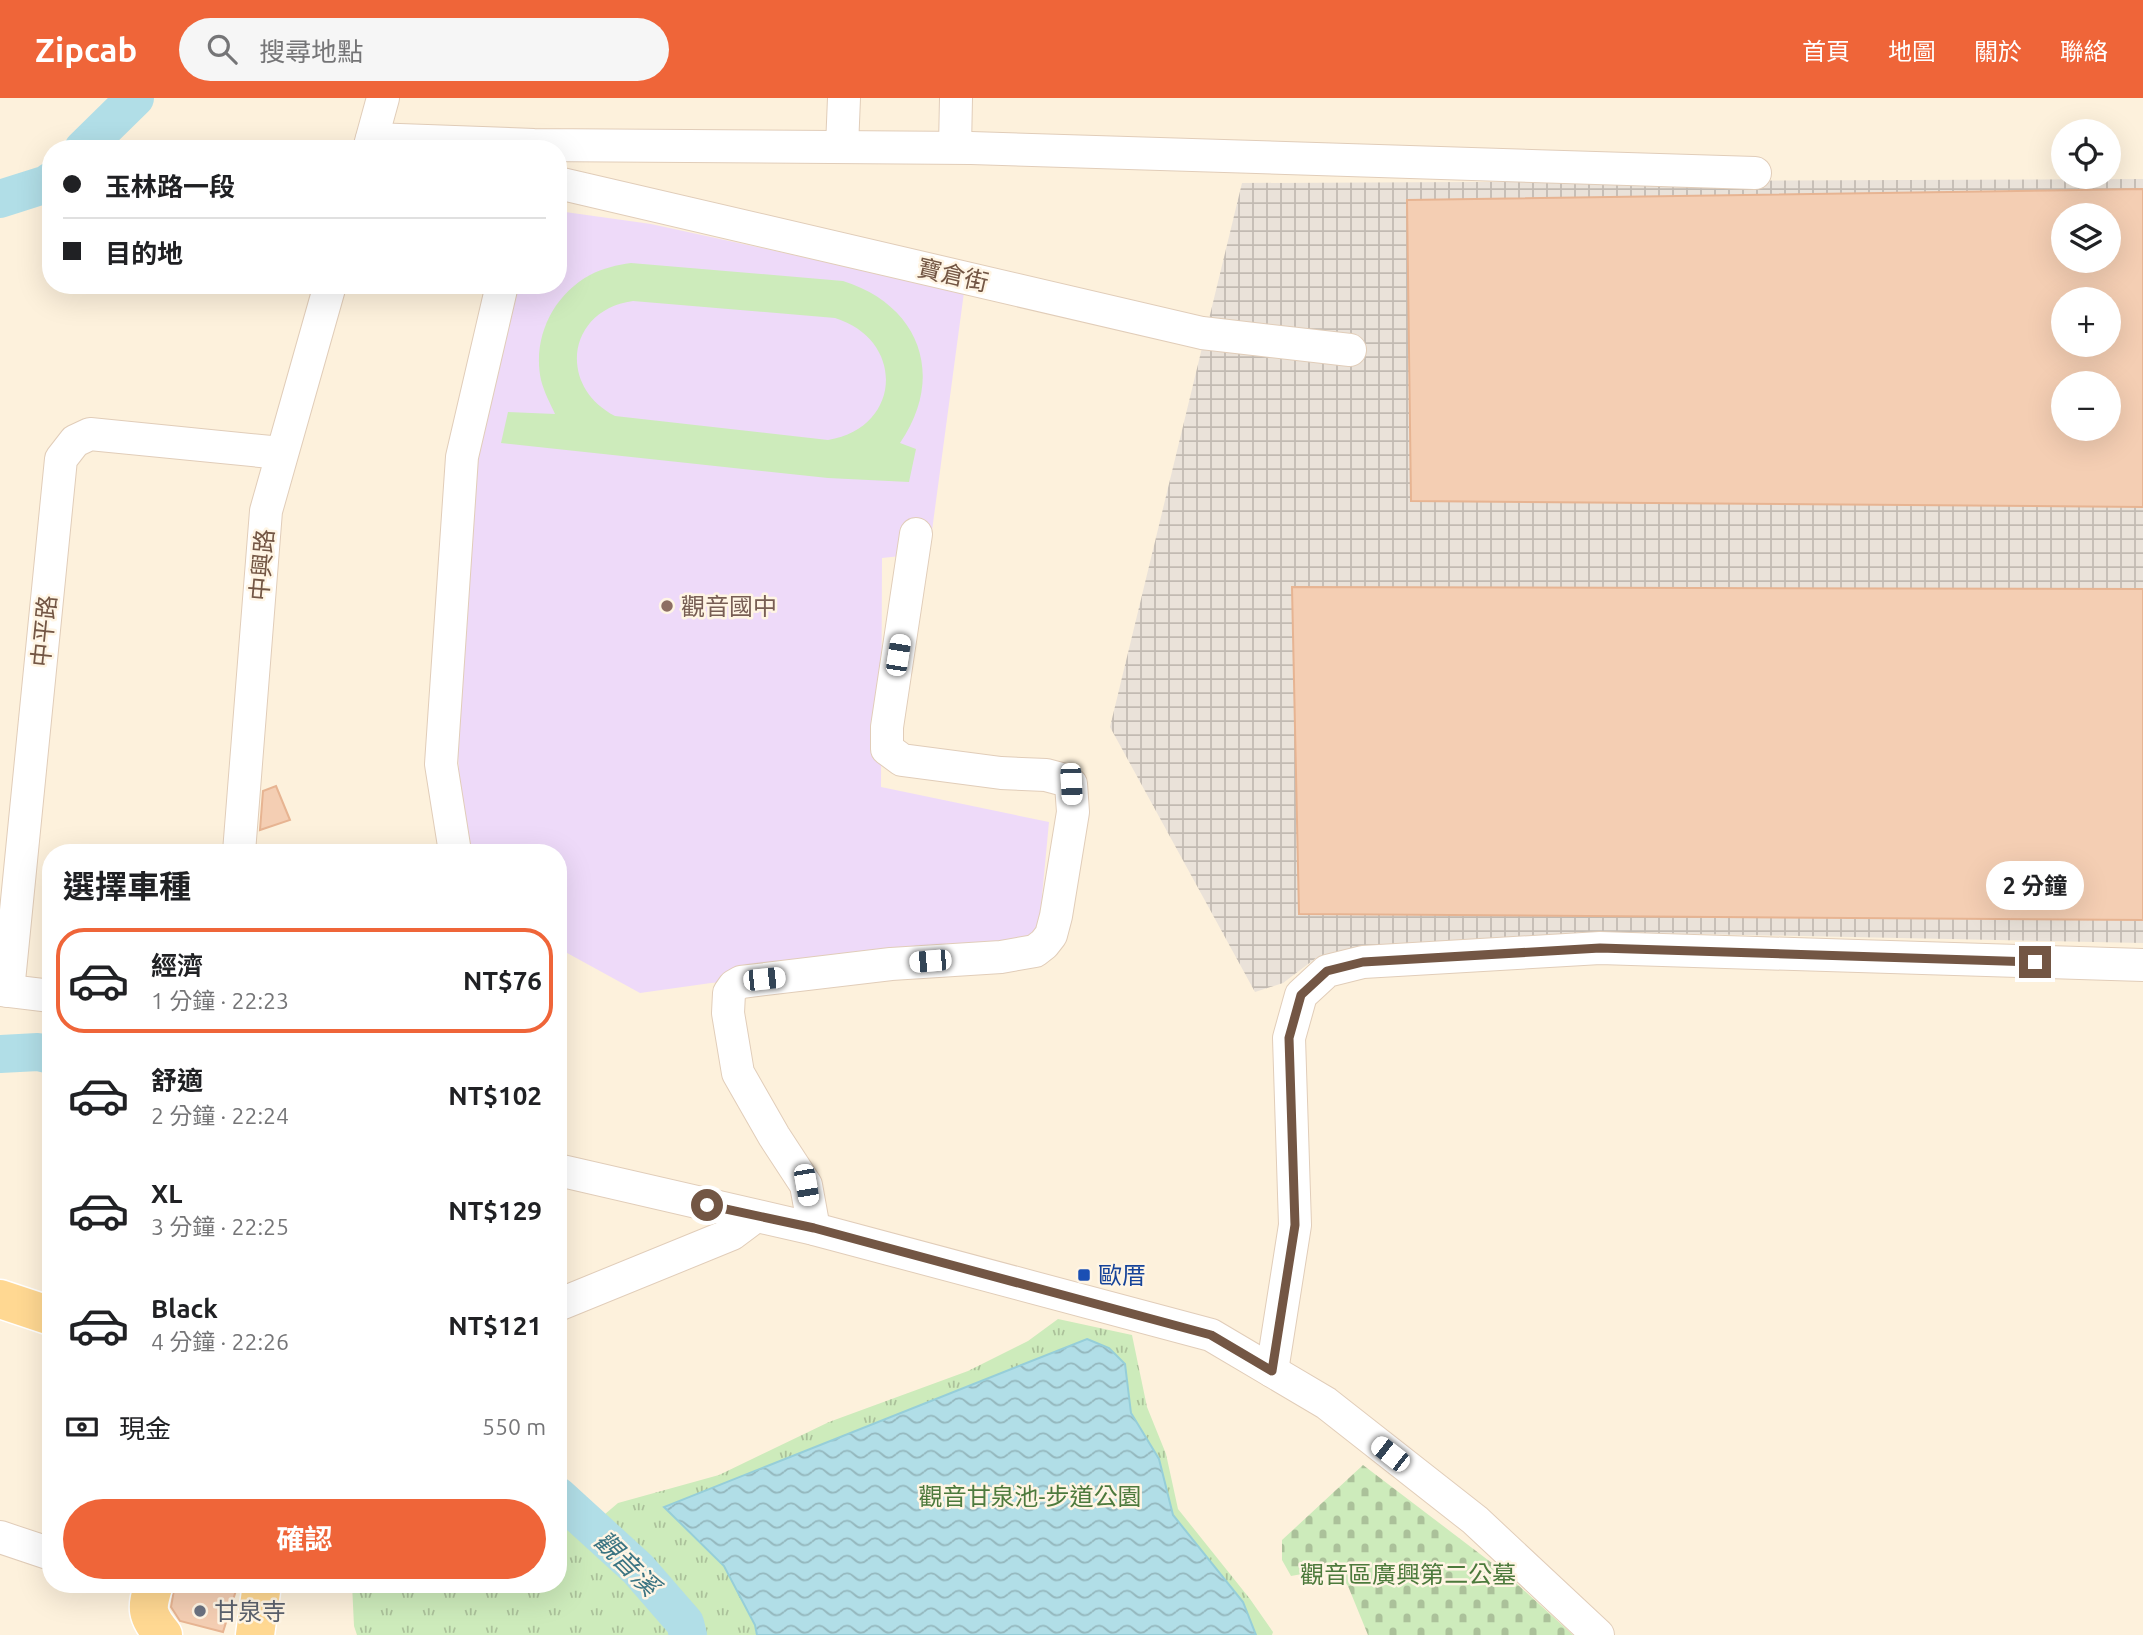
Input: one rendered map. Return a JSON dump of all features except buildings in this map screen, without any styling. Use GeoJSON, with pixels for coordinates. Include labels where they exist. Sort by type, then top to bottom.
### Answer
{"type":"FeatureCollection","features":[{"type":"Feature","properties":{"kind":"main road"},"geometry":{"type":"LineString","coordinates":[[0,1299],[42,1313]]}},
{"type":"Feature","properties":{"kind":"main road"},"geometry":{"type":"LineString","coordinates":[[148,1593],[148,1612],[163,1635]]}},
{"type":"Feature","properties":{"kind":"main road"},"geometry":{"type":"LineString","coordinates":[[255,1635],[261,1593]]}},
{"type":"Feature","properties":{"kind":"street"},"geometry":{"type":"LineString","coordinates":[[371,140],[383,98]]}},
{"type":"Feature","properties":{"kind":"street"},"geometry":{"type":"LineString","coordinates":[[842,147],[844,98]]}},
{"type":"Feature","properties":{"kind":"street"},"geometry":{"type":"LineString","coordinates":[[955,147],[956,98]]}},
{"type":"Feature","properties":{"kind":"street"},"geometry":{"type":"LineString","coordinates":[[567,147],[955,147],[1755,173]]}},
{"type":"Feature","properties":{"kind":"street","name":"寶倉街"},"geometry":{"type":"LineString","coordinates":[[567,185],[1202,333],[1350,350]]}},
{"type":"Feature","properties":{"kind":"street","name":"中興路"},"geometry":{"type":"LineString","coordinates":[[240,844],[266,510],[327,294]]}},
{"type":"Feature","properties":{"kind":"street"},"geometry":{"type":"LineString","coordinates":[[454,844],[441,764],[462,457],[500,294]]}},
{"type":"Feature","properties":{"kind":"street","name":"中平路"},"geometry":{"type":"LineString","coordinates":[[42,995],[4,990],[61,459],[75,441],[90,434],[281,453]]}},
{"type":"Feature","properties":{"kind":"street"},"geometry":{"type":"LineString","coordinates":[[814,1228],[806,1185],[738,1073],[728,1013],[729,993],[741,982],[891,964],[1001,957],[1035,951],[1051,935],[1073,813],[1071,784],[1061,779],[1046,775],[1002,773],[902,760],[887,749],[887,727],[916,534]]}},
{"type":"Feature","properties":{"kind":"street"},"geometry":{"type":"LineString","coordinates":[[1272,1371],[1295,1225],[1289,1038],[1301,995],[1327,971],[1363,962],[1600,948],[2143,965]]}},
{"type":"Feature","properties":{"kind":"street"},"geometry":{"type":"LineString","coordinates":[[567,1172],[814,1228],[1211,1335],[1326,1403],[1475,1520],[1598,1635]]}},
{"type":"Feature","properties":{"kind":"street"},"geometry":{"type":"LineString","coordinates":[[567,1301],[732,1234],[756,1216]]}},
{"type":"Feature","properties":{"kind":"street"},"geometry":{"type":"LineString","coordinates":[[0,1537],[42,1551]]}},
{"type":"Feature","properties":{"kind":"shaded area"},"geometry":{"type":"Polygon","coordinates":[[[2051,179],[2051,189],[2121,189],[2121,179],[2143,179],[2143,943],[1600,932],[1350,951],[1316,958],[1283,983],[1255,992],[1110,727],[1242,183],[2051,179]]]}},
{"type":"Feature","properties":{"kind":"shaded area","name":"觀音國中"},"geometry":{"type":"Polygon","coordinates":[[[567,212],[651,224],[964,292],[929,553],[882,558],[881,787],[1049,822],[1037,949],[711,983],[640,993],[567,953],[567,844],[463,844],[453,654],[490,294],[567,294],[567,212]]]}},
{"type":"Feature","properties":{"kind":"green space"},"geometry":{"type":"Polygon","coordinates":[[[631,263],[843,281],[869,292],[891,307],[907,325],[918,346],[922,369],[921,393],[914,418],[900,443],[916,449],[909,482],[828,478],[501,443],[508,412],[555,414],[542,384],[539,364],[548,319],[565,294],[590,275],[631,263]],[[633,301],[611,307],[594,319],[583,333],[578,351],[578,369],[584,387],[596,403],[615,416],[828,440],[852,432],[870,419],[881,402],[886,383],[883,363],[874,345],[858,329],[835,318],[633,301]]]}},
{"type":"Feature","properties":{"kind":"green space","name":"觀音甘泉池-步道公園"},"geometry":{"type":"Polygon","coordinates":[[[1058,1319],[1132,1335],[1147,1407],[1166,1454],[1178,1509],[1250,1599],[1273,1632],[1272,1635],[357,1635],[352,1593],[567,1593],[567,1504],[591,1526],[618,1503],[719,1475],[829,1422],[968,1371],[1028,1341],[1058,1319]]]}},
{"type":"Feature","properties":{"kind":"green space","name":"觀音區廣興第二公墓"},"geometry":{"type":"Polygon","coordinates":[[[1363,1465],[1505,1573],[1573,1635],[1368,1635],[1348,1586],[1340,1575],[1324,1570],[1291,1576],[1282,1560],[1282,1540],[1363,1465]]]}},
{"type":"Feature","properties":{"kind":"water","name":"觀音甘泉池-步道公園"},"geometry":{"type":"Polygon","coordinates":[[[1087,1339],[1109,1348],[1125,1364],[1131,1413],[1159,1459],[1173,1515],[1243,1602],[1256,1635],[757,1635],[755,1625],[724,1566],[664,1507],[1087,1339]]]}},
{"type":"Feature","properties":{"kind":"waterway","name":"觀音溪"},"geometry":{"type":"LineString","coordinates":[[92,140],[135,98]]}},
{"type":"Feature","properties":{"kind":"waterway","name":"觀音溪"},"geometry":{"type":"LineString","coordinates":[[0,199],[42,186]]}},
{"type":"Feature","properties":{"kind":"waterway","name":"觀音溪"},"geometry":{"type":"LineString","coordinates":[[0,1054],[42,1053]]}},
{"type":"Feature","properties":{"kind":"waterway","name":"觀音溪"},"geometry":{"type":"LineString","coordinates":[[567,1504],[638,1569],[685,1623],[688,1635]]}},
{"type":"Feature","properties":{"kind":"place","name":"觀音國中"},"geometry":{"type":"Point","coordinates":[667,606]}},
{"type":"Feature","properties":{"kind":"place","name":"歐厝"},"geometry":{"type":"Point","coordinates":[1084,1275]}},
{"type":"Feature","properties":{"kind":"place","name":"甘泉寺"},"geometry":{"type":"Point","coordinates":[200,1611]}},
{"type":"Feature","properties":{"kind":"route"},"geometry":{"type":"LineString","coordinates":[[707,1205],[814,1228],[1211,1335],[1272,1371],[1295,1225],[1289,1038],[1301,995],[1327,971],[1363,962],[1600,948],[2035,962]]}}]}
